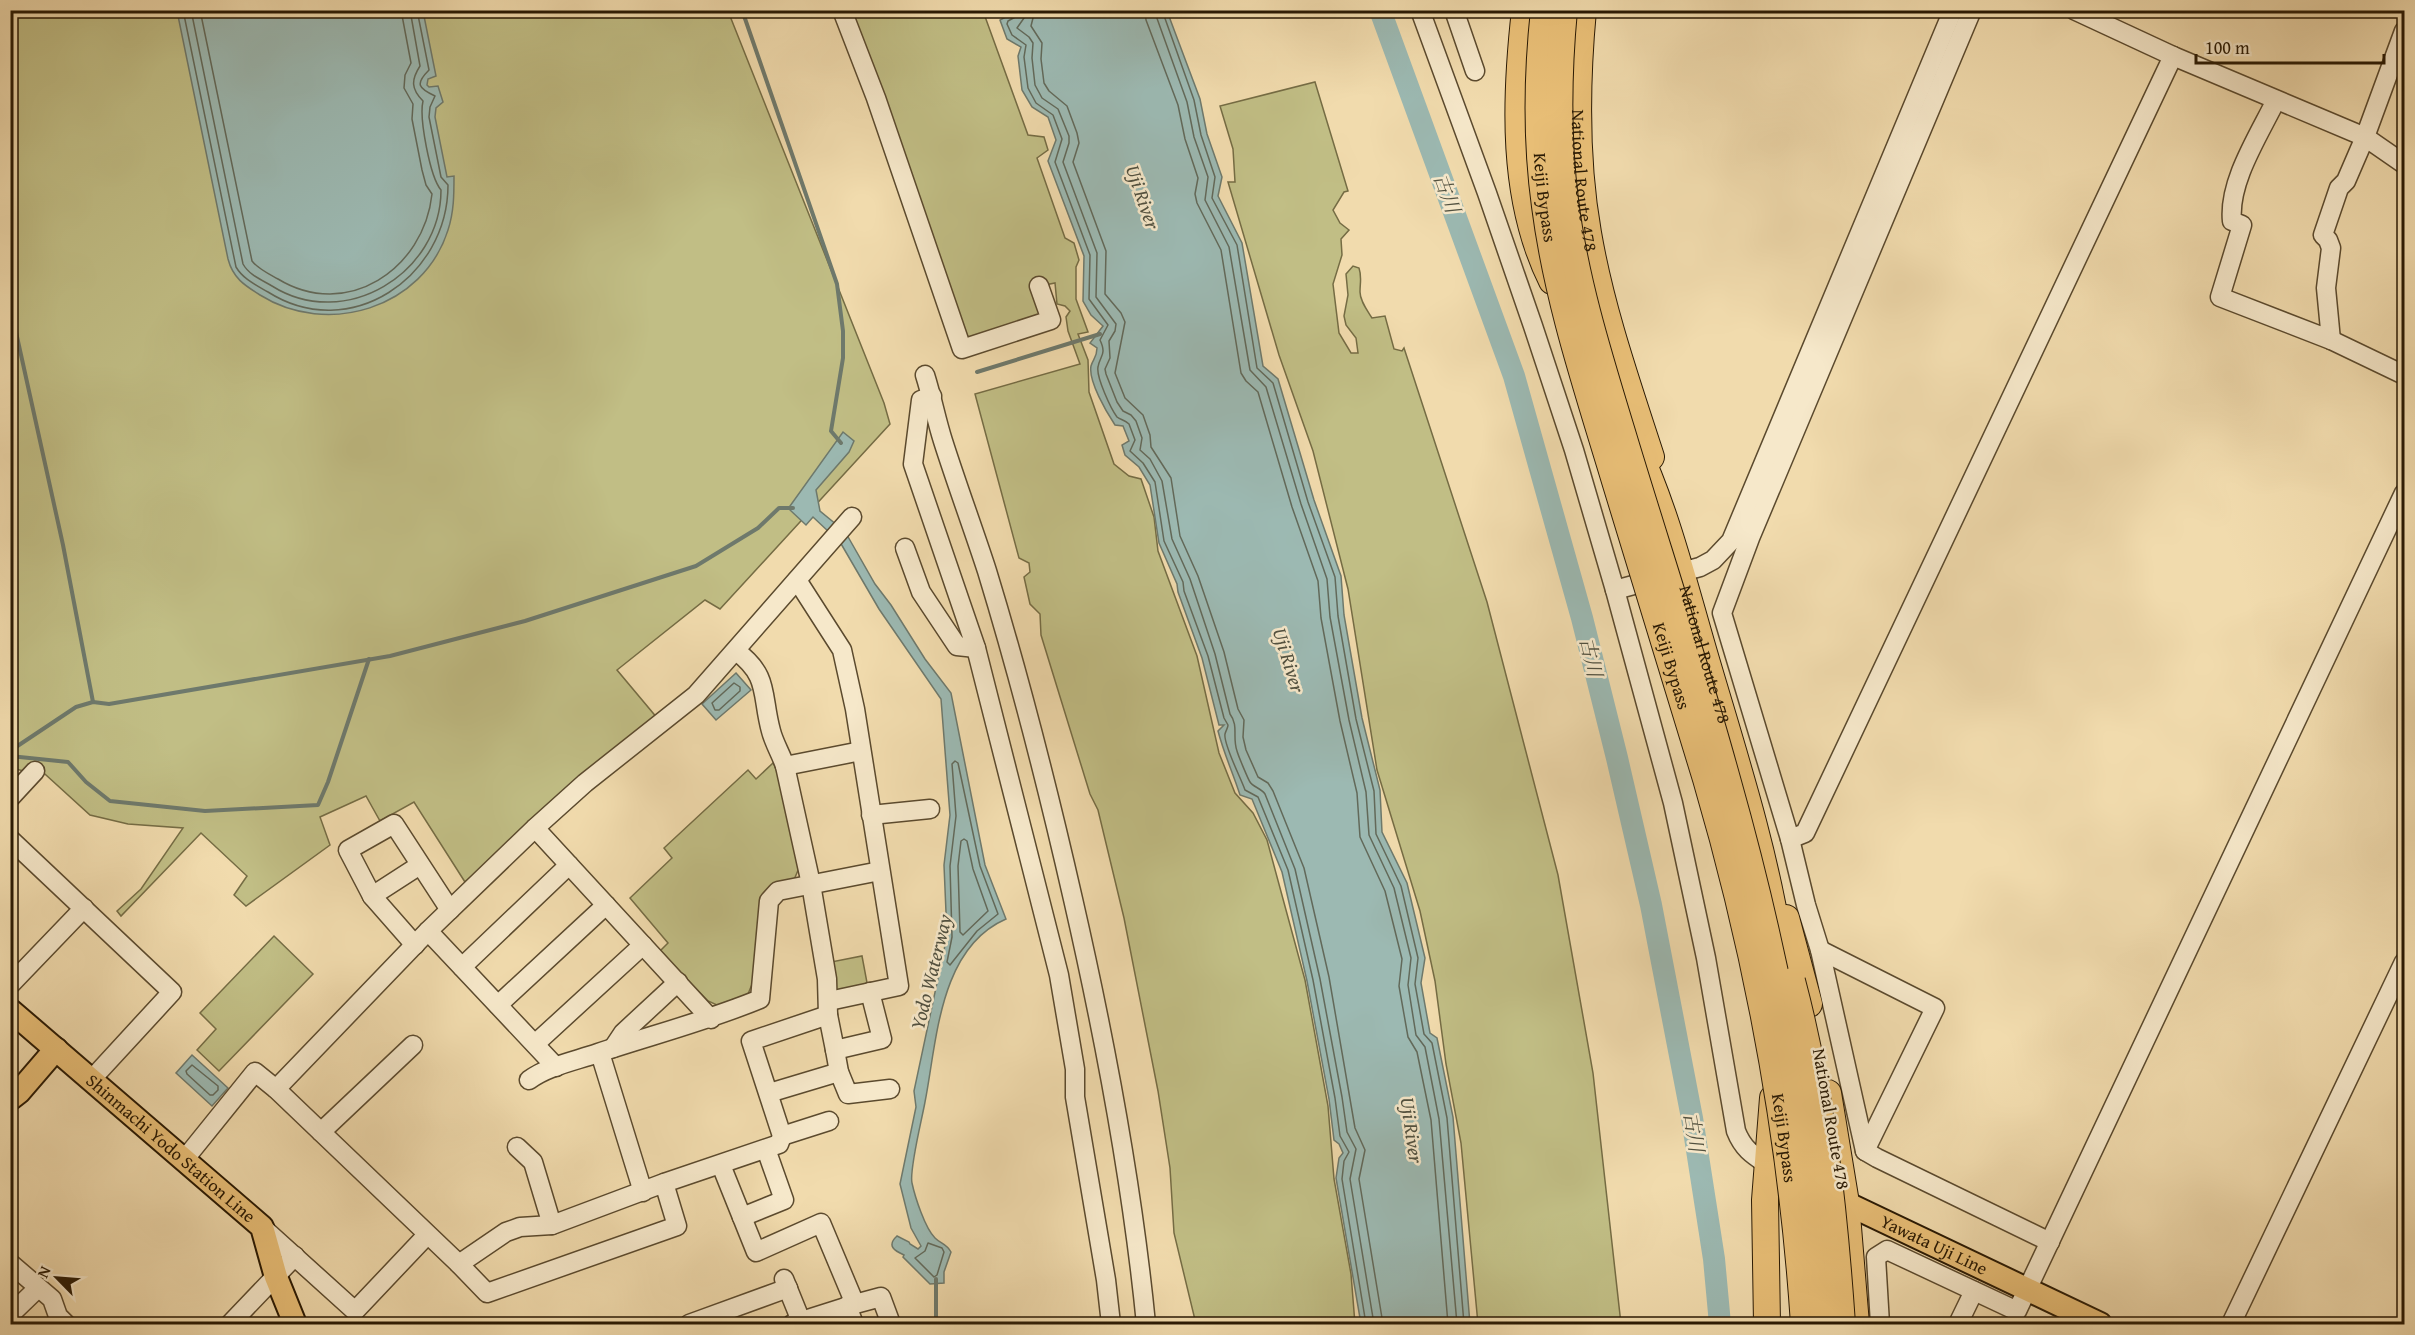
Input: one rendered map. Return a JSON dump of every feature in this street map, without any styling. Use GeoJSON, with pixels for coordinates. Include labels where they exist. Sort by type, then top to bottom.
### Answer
{"type":"FeatureCollection","features":[{"type":"Feature","properties":{"kind":"highway","name":"National Route 478"},"geometry":{"type":"LineString","coordinates":[[1525,10],[1518,82],[1520,152],[1536,240],[1549,276],[1644,462],[1684,571],[1765,866],[1779,946],[1781,986],[1764,1247],[1767,1324]]}},
{"type":"Feature","properties":{"kind":"highway","name":"Keiji Bypass"},"geometry":{"type":"LineString","coordinates":[[1544,10],[1538,105],[1541,165],[1544,205],[1559,286],[1726,853],[1759,994],[1785,1145],[1804,1324]]}},
{"type":"Feature","properties":{"kind":"highway","name":"Keiji Bypass"},"geometry":{"type":"LineString","coordinates":[[1564,10],[1559,106],[1561,161],[1565,203],[1577,272],[1597,348],[1727,778],[1761,914],[1790,1051],[1813,1208],[1824,1324]]}},
{"type":"Feature","properties":{"kind":"highway","name":"National Route 478"},"geometry":{"type":"LineString","coordinates":[[1583,10],[1579,49],[1577,140],[1588,233],[1616,347],[1684,571],[1747,771],[1795,908],[1806,989],[1837,1139],[1846,1203],[1856,1324]]}},
{"type":"Feature","properties":{"kind":"highway"},"geometry":{"type":"LineString","coordinates":[[1727,778],[1778,930],[1806,1034],[1824,1131],[1842,1324]]}},
{"type":"Feature","properties":{"kind":"highway"},"geometry":{"type":"LineString","coordinates":[[1785,1145],[1782,1195],[1787,1324]]}},
{"type":"Feature","properties":{"kind":"main road","name":"Shinmachi Yodo Station Line"},"geometry":{"type":"LineString","coordinates":[[10,1010],[262,1227],[276,1277],[296,1324]]}},
{"type":"Feature","properties":{"kind":"main road"},"geometry":{"type":"LineString","coordinates":[[10,1099],[19,1092],[56,1049]]}},
{"type":"Feature","properties":{"kind":"main road","name":"Yawata Uji Line"},"geometry":{"type":"LineString","coordinates":[[1768,1165],[2100,1324]]}},
{"type":"Feature","properties":{"kind":"street"},"geometry":{"type":"LineString","coordinates":[[842,10],[876,99],[962,350],[1052,320],[1039,286]]}},
{"type":"Feature","properties":{"kind":"street"},"geometry":{"type":"LineString","coordinates":[[1420,10],[1533,326],[1574,450],[1615,590],[1673,803],[1706,958],[1736,1131],[1741,1144],[1748,1152],[1768,1165]]}},
{"type":"Feature","properties":{"kind":"street"},"geometry":{"type":"LineString","coordinates":[[1454,10],[1475,71]]}},
{"type":"Feature","properties":{"kind":"street"},"geometry":{"type":"LineString","coordinates":[[1953,10],[1743,535],[1722,613],[1790,839],[1795,908],[1820,950],[1865,1151],[2050,1242]]}},
{"type":"Feature","properties":{"kind":"street"},"geometry":{"type":"LineString","coordinates":[[1615,590],[1684,571],[1713,560],[1743,535],[1972,10]]}},
{"type":"Feature","properties":{"kind":"street"},"geometry":{"type":"LineString","coordinates":[[2074,10],[2173,56],[2365,137],[2404,164]]}},
{"type":"Feature","properties":{"kind":"street"},"geometry":{"type":"LineString","coordinates":[[2331,340],[2326,288],[2331,248],[2323,235],[2339,188],[2346,181],[2365,137],[2404,31]]}},
{"type":"Feature","properties":{"kind":"street"},"geometry":{"type":"LineString","coordinates":[[1790,839],[1805,833],[2173,56]]}},
{"type":"Feature","properties":{"kind":"street"},"geometry":{"type":"LineString","coordinates":[[2276,100],[2237,181],[2230,205],[2232,221],[2242,225],[2220,297],[2331,340],[2404,375]]}},
{"type":"Feature","properties":{"kind":"street"},"geometry":{"type":"LineString","coordinates":[[925,375],[942,438],[986,570],[1016,672],[1043,774],[1098,1006],[1142,1274],[1146,1324]]}},
{"type":"Feature","properties":{"kind":"street"},"geometry":{"type":"LineString","coordinates":[[932,396],[921,400],[913,464],[976,648],[1059,975],[1074,1069],[1075,1097],[1106,1280],[1111,1324]]}},
{"type":"Feature","properties":{"kind":"street"},"geometry":{"type":"LineString","coordinates":[[1880,1324],[1876,1257],[1887,1250],[2017,1311],[2404,493]]}},
{"type":"Feature","properties":{"kind":"street"},"geometry":{"type":"LineString","coordinates":[[276,1089],[429,930],[536,828],[585,783],[696,695],[842,528]]}},
{"type":"Feature","properties":{"kind":"street"},"geometry":{"type":"LineString","coordinates":[[905,548],[921,592],[957,646],[976,648]]}},
{"type":"Feature","properties":{"kind":"street"},"geometry":{"type":"LineString","coordinates":[[459,1264],[506,1232],[520,1227],[552,1225],[664,1183],[779,1144],[782,1136],[751,1041],[870,992],[899,986],[855,709],[842,650],[797,580]]}},
{"type":"Feature","properties":{"kind":"street"},"geometry":{"type":"LineString","coordinates":[[736,651],[750,662],[761,678],[771,731],[785,766],[811,884],[839,1072],[848,1094],[890,1089]]}},
{"type":"Feature","properties":{"kind":"street"},"geometry":{"type":"LineString","coordinates":[[785,766],[861,751]]}},
{"type":"Feature","properties":{"kind":"street"},"geometry":{"type":"LineString","coordinates":[[10,798],[35,771]]}},
{"type":"Feature","properties":{"kind":"street"},"geometry":{"type":"LineString","coordinates":[[871,815],[930,809]]}},
{"type":"Feature","properties":{"kind":"street"},"geometry":{"type":"LineString","coordinates":[[415,945],[372,896],[348,850],[394,824],[450,910]]}},
{"type":"Feature","properties":{"kind":"street"},"geometry":{"type":"LineString","coordinates":[[536,828],[711,1019]]}},
{"type":"Feature","properties":{"kind":"street"},"geometry":{"type":"LineString","coordinates":[[10,839],[172,992],[91,1080]]}},
{"type":"Feature","properties":{"kind":"street"},"geometry":{"type":"LineString","coordinates":[[372,896],[420,865]]}},
{"type":"Feature","properties":{"kind":"street"},"geometry":{"type":"LineString","coordinates":[[462,967],[570,865]]}},
{"type":"Feature","properties":{"kind":"street"},"geometry":{"type":"LineString","coordinates":[[529,1080],[556,1067],[711,1019],[760,999],[769,901],[778,891],[880,871]]}},
{"type":"Feature","properties":{"kind":"street"},"geometry":{"type":"LineString","coordinates":[[498,1005],[606,905]]}},
{"type":"Feature","properties":{"kind":"street"},"geometry":{"type":"LineString","coordinates":[[10,985],[84,908]]}},
{"type":"Feature","properties":{"kind":"street"},"geometry":{"type":"LineString","coordinates":[[429,930],[556,1067]]}},
{"type":"Feature","properties":{"kind":"street"},"geometry":{"type":"LineString","coordinates":[[535,1044],[643,945]]}},
{"type":"Feature","properties":{"kind":"street"},"geometry":{"type":"LineString","coordinates":[[1820,950],[1935,1008],[1865,1151]]}},
{"type":"Feature","properties":{"kind":"street"},"geometry":{"type":"LineString","coordinates":[[2231,1324],[2404,962]]}},
{"type":"Feature","properties":{"kind":"street"},"geometry":{"type":"LineString","coordinates":[[607,1050],[678,982]]}},
{"type":"Feature","properties":{"kind":"street"},"geometry":{"type":"LineString","coordinates":[[834,1050],[882,1039],[870,992]]}},
{"type":"Feature","properties":{"kind":"street"},"geometry":{"type":"LineString","coordinates":[[321,1132],[413,1045]]}},
{"type":"Feature","properties":{"kind":"street"},"geometry":{"type":"LineString","coordinates":[[607,1050],[643,1192]]}},
{"type":"Feature","properties":{"kind":"street"},"geometry":{"type":"LineString","coordinates":[[184,1160],[255,1072],[276,1089],[487,1293],[677,1226],[664,1183]]}},
{"type":"Feature","properties":{"kind":"street"},"geometry":{"type":"LineString","coordinates":[[769,1093],[839,1072]]}},
{"type":"Feature","properties":{"kind":"street"},"geometry":{"type":"LineString","coordinates":[[782,1136],[829,1121]]}},
{"type":"Feature","properties":{"kind":"street"},"geometry":{"type":"LineString","coordinates":[[517,1147],[533,1162],[552,1225]]}},
{"type":"Feature","properties":{"kind":"street"},"geometry":{"type":"LineString","coordinates":[[742,1217],[784,1200],[766,1149]]}},
{"type":"Feature","properties":{"kind":"street"},"geometry":{"type":"LineString","coordinates":[[721,1165],[756,1252],[821,1223],[851,1305],[854,1324]]}},
{"type":"Feature","properties":{"kind":"street"},"geometry":{"type":"LineString","coordinates":[[262,1227],[356,1311],[427,1235]]}},
{"type":"Feature","properties":{"kind":"street"},"geometry":{"type":"LineString","coordinates":[[230,1324],[295,1256]]}},
{"type":"Feature","properties":{"kind":"street"},"geometry":{"type":"LineString","coordinates":[[10,1263],[52,1299],[58,1316],[66,1324]]}},
{"type":"Feature","properties":{"kind":"street"},"geometry":{"type":"LineString","coordinates":[[699,1323],[786,1282],[796,1323],[881,1297],[891,1324]]}},
{"type":"Feature","properties":{"kind":"street"},"geometry":{"type":"LineString","coordinates":[[10,1315],[38,1288]]}},
{"type":"Feature","properties":{"kind":"street"},"geometry":{"type":"LineString","coordinates":[[1958,1324],[1974,1291]]}},
{"type":"Feature","properties":{"kind":"shaded area"},"geometry":{"type":"Polygon","coordinates":[[[11,11],[728,11],[884,403],[890,424],[720,609],[705,600],[617,670],[658,719],[465,882],[414,802],[380,821],[366,796],[320,817],[330,845],[246,906],[234,895],[247,876],[201,833],[121,916],[117,911],[141,889],[183,828],[128,824],[90,815],[35,765],[28,772],[11,768],[11,11]]]}},
{"type":"Feature","properties":{"kind":"shaded area"},"geometry":{"type":"Polygon","coordinates":[[[842,11],[983,11],[1028,135],[1044,137],[1048,150],[1037,158],[1065,238],[1074,243],[1079,260],[1076,267],[1076,299],[1088,332],[1078,334],[1088,360],[1089,392],[1114,464],[1129,476],[1141,479],[1154,517],[1158,551],[1197,656],[1219,753],[1235,793],[1253,813],[1267,840],[1305,980],[1328,1106],[1334,1179],[1351,1274],[1355,1324],[1196,1324],[1174,1233],[1170,1168],[1158,1091],[1124,918],[1098,810],[1090,794],[1041,635],[1040,614],[1030,604],[1024,577],[1030,572],[1029,563],[1019,558],[975,394],[1080,364],[1068,331],[1066,317],[1070,311],[1065,306],[1057,304],[1055,283],[1040,286],[1051,320],[962,349],[842,11]]]}},
{"type":"Feature","properties":{"kind":"shaded area"},"geometry":{"type":"Polygon","coordinates":[[[1315,82],[1348,191],[1344,192],[1333,210],[1340,223],[1349,230],[1341,239],[1342,255],[1333,284],[1339,333],[1351,353],[1358,353],[1356,338],[1346,325],[1344,316],[1348,295],[1346,274],[1353,266],[1359,268],[1360,295],[1366,309],[1372,318],[1385,316],[1394,349],[1402,351],[1404,348],[1487,602],[1558,875],[1593,1073],[1621,1324],[1478,1324],[1461,1143],[1446,1064],[1435,981],[1420,911],[1377,770],[1348,589],[1313,451],[1279,355],[1228,182],[1235,182],[1233,149],[1220,106],[1315,82]]]}},
{"type":"Feature","properties":{"kind":"shaded area"},"geometry":{"type":"Polygon","coordinates":[[[773,763],[781,777],[799,868],[793,882],[775,885],[753,982],[748,994],[719,1006],[708,1001],[660,951],[668,943],[630,898],[672,858],[664,848],[748,770],[756,779],[773,763]]]}},
{"type":"Feature","properties":{"kind":"shaded area"},"geometry":{"type":"Polygon","coordinates":[[[274,936],[313,974],[219,1071],[197,1050],[216,1029],[200,1013],[274,936]]]}},
{"type":"Feature","properties":{"kind":"shaded area"},"geometry":{"type":"Polygon","coordinates":[[[862,956],[868,988],[835,991],[831,962],[862,956]]]}},
{"type":"Feature","properties":{"kind":"water"},"geometry":{"type":"Polygon","coordinates":[[[177,11],[423,11],[436,76],[428,79],[427,85],[429,87],[438,86],[443,102],[436,108],[435,117],[447,177],[454,176],[454,190],[453,210],[448,230],[435,257],[418,279],[395,296],[370,308],[342,314],[314,314],[286,308],[260,295],[240,280],[228,259],[177,11]]]}},
{"type":"Feature","properties":{"kind":"water","name":"Uji River"},"geometry":{"type":"Polygon","coordinates":[[[1017,11],[1167,11],[1200,99],[1207,134],[1222,177],[1218,196],[1242,243],[1263,366],[1278,379],[1314,500],[1341,576],[1344,615],[1362,718],[1380,790],[1382,832],[1407,883],[1425,958],[1421,983],[1430,1033],[1437,1038],[1453,1117],[1470,1324],[1361,1324],[1336,1178],[1339,1158],[1343,1153],[1339,1144],[1334,1140],[1329,1099],[1307,981],[1282,872],[1252,799],[1240,795],[1223,748],[1218,731],[1224,725],[1219,725],[1202,658],[1177,584],[1159,543],[1150,485],[1139,467],[1125,455],[1122,445],[1129,441],[1123,426],[1115,425],[1092,380],[1091,366],[1097,348],[1090,343],[1103,326],[1091,315],[1083,301],[1084,256],[1048,161],[1056,140],[1048,117],[1032,107],[1022,90],[1018,56],[1021,47],[1007,39],[1000,20],[1017,11]]]}},
{"type":"Feature","properties":{"kind":"water"},"geometry":{"type":"Polygon","coordinates":[[[843,432],[854,441],[849,452],[816,490],[820,511],[837,525],[830,533],[813,517],[806,525],[790,510],[790,506],[843,432]]]}},
{"type":"Feature","properties":{"kind":"water"},"geometry":{"type":"Polygon","coordinates":[[[847,535],[875,584],[925,659],[951,693],[985,865],[1006,919],[984,933],[967,951],[954,974],[938,1025],[914,1156],[912,1183],[921,1212],[931,1233],[951,1252],[944,1272],[944,1283],[930,1284],[892,1245],[897,1236],[918,1249],[921,1246],[911,1228],[900,1184],[916,1107],[914,1091],[947,936],[944,865],[950,815],[941,699],[879,609],[840,542],[847,535]]]}},
{"type":"Feature","properties":{"kind":"water"},"geometry":{"type":"Polygon","coordinates":[[[736,673],[751,690],[716,720],[702,704],[736,673]]]}},
{"type":"Feature","properties":{"kind":"water"},"geometry":{"type":"Polygon","coordinates":[[[192,1055],[228,1088],[212,1106],[176,1073],[192,1055]]]}},
{"type":"Feature","properties":{"kind":"waterway"},"geometry":{"type":"LineString","coordinates":[[742,10],[837,284],[843,331],[843,358],[831,431],[841,443]]}},
{"type":"Feature","properties":{"kind":"waterway","name":"古川"},"geometry":{"type":"LineString","coordinates":[[1380,10],[1514,376],[1582,618],[1651,905],[1692,1118],[1714,1259],[1720,1324]]}},
{"type":"Feature","properties":{"kind":"waterway"},"geometry":{"type":"LineString","coordinates":[[10,305],[63,545],[93,702]]}},
{"type":"Feature","properties":{"kind":"waterway"},"geometry":{"type":"LineString","coordinates":[[977,372],[1100,334]]}},
{"type":"Feature","properties":{"kind":"waterway"},"geometry":{"type":"LineString","coordinates":[[10,754],[16,747],[76,707],[93,702],[109,704],[390,656],[525,621],[696,566],[758,528],[779,508],[793,508]]}},
{"type":"Feature","properties":{"kind":"waterway"},"geometry":{"type":"LineString","coordinates":[[10,756],[68,762],[86,782],[110,801],[205,811],[318,805],[328,782],[369,659]]}},
{"type":"Feature","properties":{"kind":"waterway","name":"Yodo Waterway"},"geometry":{"type":"LineString","coordinates":[[936,1279],[936,1324]]}}]}
